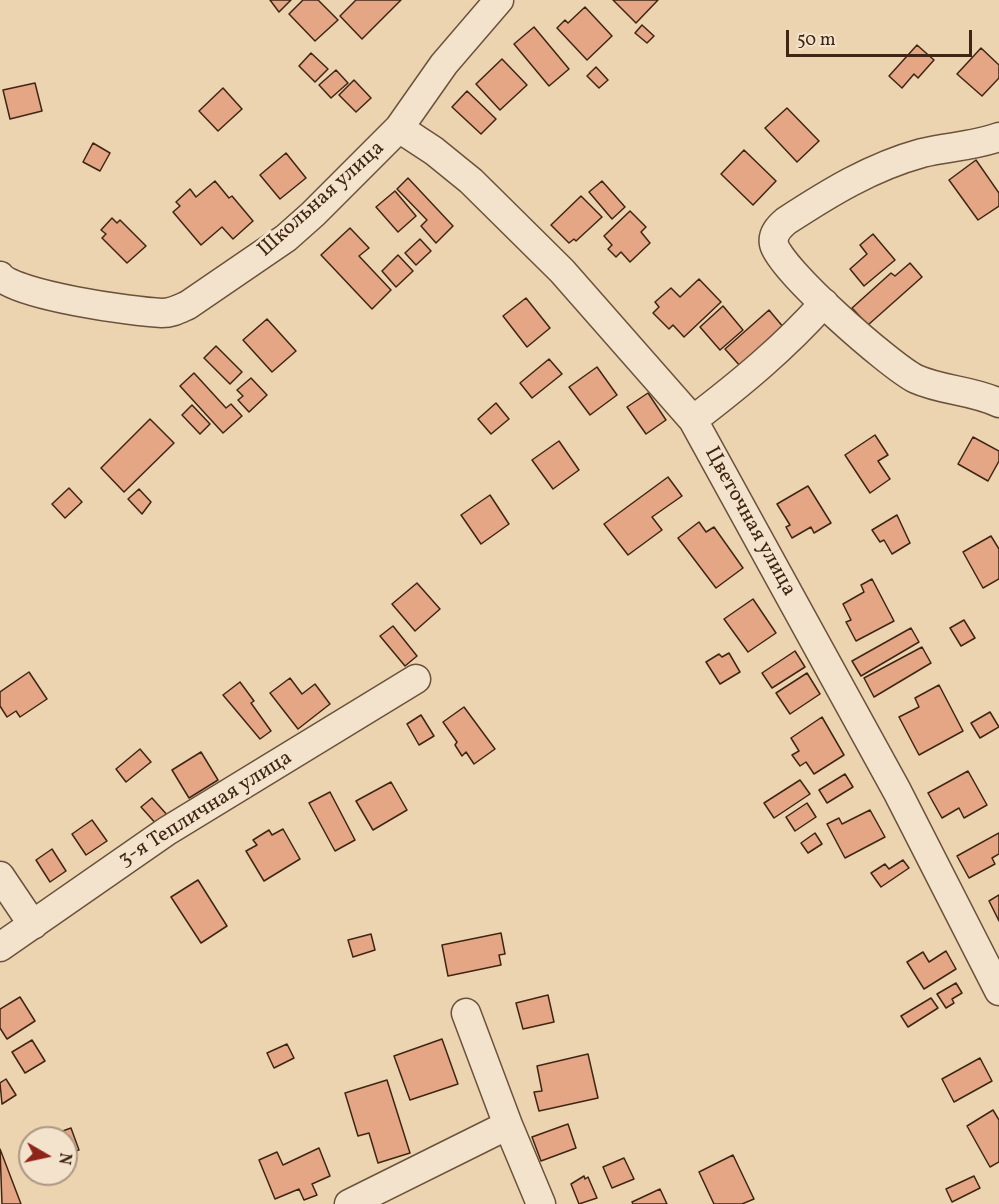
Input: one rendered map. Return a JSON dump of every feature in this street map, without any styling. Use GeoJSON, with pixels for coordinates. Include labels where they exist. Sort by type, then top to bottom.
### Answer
{"type":"FeatureCollection","features":[{"type":"Feature","properties":{"kind":"street","name":"Школьная улица"},"geometry":{"type":"LineString","coordinates":[[0,276],[18,288],[58,297],[163,313],[188,305],[286,238],[399,128],[438,72],[499,0]]}},
{"type":"Feature","properties":{"kind":"street","name":"Цветочная улица"},"geometry":{"type":"LineString","coordinates":[[399,128],[434,151],[471,181],[562,271],[693,420],[897,791],[999,991]]}},
{"type":"Feature","properties":{"kind":"street"},"geometry":{"type":"LineString","coordinates":[[999,137],[924,153],[885,165],[845,183],[778,228],[774,237],[776,252],[824,303],[914,378],[931,384],[976,393],[999,403]]}},
{"type":"Feature","properties":{"kind":"street"},"geometry":{"type":"LineString","coordinates":[[693,420],[755,372],[793,338],[824,303]]}},
{"type":"Feature","properties":{"kind":"street","name":"3-я Тепличная улица"},"geometry":{"type":"LineString","coordinates":[[0,947],[167,831],[416,679]]}},
{"type":"Feature","properties":{"kind":"street"},"geometry":{"type":"LineString","coordinates":[[0,876],[33,925]]}},
{"type":"Feature","properties":{"kind":"street"},"geometry":{"type":"LineString","coordinates":[[465,1013],[541,1204]]}},
{"type":"Feature","properties":{"kind":"street"},"geometry":{"type":"LineString","coordinates":[[349,1204],[508,1125]]}},
{"type":"Feature","properties":{"kind":"building"},"geometry":{"type":"Polygon","coordinates":[[[270,0],[291,0],[279,12],[270,0]]]}},
{"type":"Feature","properties":{"kind":"building"},"geometry":{"type":"Polygon","coordinates":[[[303,0],[318,0],[338,20],[315,41],[289,14],[303,0]]]}},
{"type":"Feature","properties":{"kind":"building"},"geometry":{"type":"Polygon","coordinates":[[[356,0],[401,0],[362,39],[340,16],[356,0]]]}},
{"type":"Feature","properties":{"kind":"building"},"geometry":{"type":"Polygon","coordinates":[[[613,0],[658,0],[636,23],[613,0]]]}},
{"type":"Feature","properties":{"kind":"building"},"geometry":{"type":"Polygon","coordinates":[[[585,7],[612,36],[587,60],[557,28],[565,20],[568,23],[585,7]]]}},
{"type":"Feature","properties":{"kind":"building"},"geometry":{"type":"Polygon","coordinates":[[[642,25],[654,36],[647,43],[635,33],[642,25]]]}},
{"type":"Feature","properties":{"kind":"building"},"geometry":{"type":"Polygon","coordinates":[[[534,27],[569,69],[549,86],[514,44],[534,27]]]}},
{"type":"Feature","properties":{"kind":"building"},"geometry":{"type":"Polygon","coordinates":[[[917,45],[934,60],[918,78],[914,74],[902,88],[889,76],[917,45]]]}},
{"type":"Feature","properties":{"kind":"building"},"geometry":{"type":"Polygon","coordinates":[[[981,48],[999,65],[999,78],[982,96],[957,74],[981,48]]]}},
{"type":"Feature","properties":{"kind":"building"},"geometry":{"type":"Polygon","coordinates":[[[311,53],[328,69],[315,82],[299,66],[311,53]]]}},
{"type":"Feature","properties":{"kind":"building"},"geometry":{"type":"Polygon","coordinates":[[[502,59],[527,85],[500,110],[476,84],[502,59]]]}},
{"type":"Feature","properties":{"kind":"building"},"geometry":{"type":"Polygon","coordinates":[[[596,67],[608,80],[599,88],[587,76],[596,67]]]}},
{"type":"Feature","properties":{"kind":"building"},"geometry":{"type":"Polygon","coordinates":[[[336,70],[348,83],[331,98],[319,85],[336,70]]]}},
{"type":"Feature","properties":{"kind":"building"},"geometry":{"type":"Polygon","coordinates":[[[354,80],[371,98],[356,112],[339,95],[354,80]]]}},
{"type":"Feature","properties":{"kind":"building"},"geometry":{"type":"Polygon","coordinates":[[[35,83],[42,111],[10,119],[3,90],[35,83]]]}},
{"type":"Feature","properties":{"kind":"building"},"geometry":{"type":"Polygon","coordinates":[[[223,88],[242,109],[218,131],[199,111],[223,88]]]}},
{"type":"Feature","properties":{"kind":"building"},"geometry":{"type":"Polygon","coordinates":[[[467,91],[496,119],[481,134],[452,107],[467,91]]]}},
{"type":"Feature","properties":{"kind":"building"},"geometry":{"type":"Polygon","coordinates":[[[787,108],[819,141],[797,162],[765,128],[787,108]]]}},
{"type":"Feature","properties":{"kind":"building"},"geometry":{"type":"Polygon","coordinates":[[[93,143],[110,153],[100,171],[83,162],[93,143]]]}},
{"type":"Feature","properties":{"kind":"building"},"geometry":{"type":"Polygon","coordinates":[[[744,150],[776,181],[753,205],[721,174],[744,150]]]}},
{"type":"Feature","properties":{"kind":"building"},"geometry":{"type":"Polygon","coordinates":[[[286,153],[306,178],[280,199],[260,175],[286,153]]]}},
{"type":"Feature","properties":{"kind":"building"},"geometry":{"type":"Polygon","coordinates":[[[976,160],[999,193],[999,206],[978,220],[949,180],[976,160]]]}},
{"type":"Feature","properties":{"kind":"building"},"geometry":{"type":"Polygon","coordinates":[[[408,178],[453,226],[436,243],[421,226],[427,220],[397,189],[408,178]]]}},
{"type":"Feature","properties":{"kind":"building"},"geometry":{"type":"Polygon","coordinates":[[[215,181],[229,198],[232,196],[253,221],[233,239],[222,227],[201,245],[173,212],[180,206],[176,202],[190,189],[196,197],[215,181]]]}},
{"type":"Feature","properties":{"kind":"building"},"geometry":{"type":"Polygon","coordinates":[[[602,181],[625,207],[612,219],[589,192],[602,181]]]}},
{"type":"Feature","properties":{"kind":"building"},"geometry":{"type":"Polygon","coordinates":[[[395,191],[416,216],[398,232],[376,207],[395,191]]]}},
{"type":"Feature","properties":{"kind":"building"},"geometry":{"type":"Polygon","coordinates":[[[581,196],[602,217],[576,241],[574,239],[569,243],[551,225],[581,196]]]}},
{"type":"Feature","properties":{"kind":"building"},"geometry":{"type":"Polygon","coordinates":[[[630,211],[646,227],[641,232],[650,243],[630,262],[621,252],[616,257],[608,249],[612,245],[604,236],[630,211]]]}},
{"type":"Feature","properties":{"kind":"building"},"geometry":{"type":"Polygon","coordinates":[[[112,218],[117,223],[120,220],[146,246],[127,263],[102,238],[106,234],[101,230],[112,218]]]}},
{"type":"Feature","properties":{"kind":"building"},"geometry":{"type":"Polygon","coordinates":[[[350,228],[369,248],[359,256],[391,290],[372,309],[321,255],[350,228]]]}},
{"type":"Feature","properties":{"kind":"building"},"geometry":{"type":"Polygon","coordinates":[[[873,234],[895,260],[864,286],[850,269],[867,254],[860,245],[873,234]]]}},
{"type":"Feature","properties":{"kind":"building"},"geometry":{"type":"Polygon","coordinates":[[[420,239],[431,251],[416,265],[405,253],[420,239]]]}},
{"type":"Feature","properties":{"kind":"building"},"geometry":{"type":"Polygon","coordinates":[[[398,255],[413,271],[396,287],[382,271],[398,255]]]}},
{"type":"Feature","properties":{"kind":"building"},"geometry":{"type":"Polygon","coordinates":[[[910,263],[922,277],[868,325],[852,308],[891,273],[895,276],[910,263]]]}},
{"type":"Feature","properties":{"kind":"building"},"geometry":{"type":"Polygon","coordinates":[[[699,279],[721,302],[684,337],[673,325],[669,329],[653,313],[659,307],[655,302],[671,288],[680,297],[699,279]]]}},
{"type":"Feature","properties":{"kind":"building"},"geometry":{"type":"Polygon","coordinates":[[[526,298],[550,328],[527,347],[503,316],[526,298]]]}},
{"type":"Feature","properties":{"kind":"building"},"geometry":{"type":"Polygon","coordinates":[[[723,306],[743,330],[720,350],[700,327],[723,306]]]}},
{"type":"Feature","properties":{"kind":"building"},"geometry":{"type":"Polygon","coordinates":[[[769,310],[784,328],[741,367],[725,349],[769,310]]]}},
{"type":"Feature","properties":{"kind":"building"},"geometry":{"type":"Polygon","coordinates":[[[267,319],[296,351],[272,372],[243,340],[267,319]]]}},
{"type":"Feature","properties":{"kind":"building"},"geometry":{"type":"Polygon","coordinates":[[[216,346],[242,372],[230,384],[204,358],[216,346]]]}},
{"type":"Feature","properties":{"kind":"building"},"geometry":{"type":"Polygon","coordinates":[[[549,359],[562,374],[532,398],[520,383],[549,359]]]}},
{"type":"Feature","properties":{"kind":"building"},"geometry":{"type":"Polygon","coordinates":[[[597,367],[617,395],[590,415],[569,387],[597,367]]]}},
{"type":"Feature","properties":{"kind":"building"},"geometry":{"type":"Polygon","coordinates":[[[194,373],[226,408],[231,404],[242,416],[223,433],[180,386],[194,373]]]}},
{"type":"Feature","properties":{"kind":"building"},"geometry":{"type":"Polygon","coordinates":[[[251,378],[267,395],[249,412],[238,400],[243,396],[237,390],[251,378]]]}},
{"type":"Feature","properties":{"kind":"building"},"geometry":{"type":"Polygon","coordinates":[[[648,393],[666,420],[646,434],[627,407],[648,393]]]}},
{"type":"Feature","properties":{"kind":"building"},"geometry":{"type":"Polygon","coordinates":[[[496,403],[509,419],[491,434],[478,419],[496,403]]]}},
{"type":"Feature","properties":{"kind":"building"},"geometry":{"type":"Polygon","coordinates":[[[192,405],[210,424],[200,434],[182,415],[192,405]]]}},
{"type":"Feature","properties":{"kind":"building"},"geometry":{"type":"Polygon","coordinates":[[[150,419],[174,443],[124,492],[101,468],[150,419]]]}},
{"type":"Feature","properties":{"kind":"building"},"geometry":{"type":"Polygon","coordinates":[[[875,435],[888,455],[878,461],[890,479],[870,493],[845,455],[875,435]]]}},
{"type":"Feature","properties":{"kind":"building"},"geometry":{"type":"Polygon","coordinates":[[[973,437],[999,451],[999,461],[988,481],[958,464],[973,437]]]}},
{"type":"Feature","properties":{"kind":"building"},"geometry":{"type":"Polygon","coordinates":[[[559,441],[579,470],[553,489],[532,460],[559,441]]]}},
{"type":"Feature","properties":{"kind":"building"},"geometry":{"type":"Polygon","coordinates":[[[668,477],[682,496],[652,517],[662,530],[628,555],[604,524],[668,477]]]}},
{"type":"Feature","properties":{"kind":"building"},"geometry":{"type":"Polygon","coordinates":[[[808,486],[831,523],[814,533],[811,527],[792,538],[786,527],[790,525],[777,504],[808,486]]]}},
{"type":"Feature","properties":{"kind":"building"},"geometry":{"type":"Polygon","coordinates":[[[69,488],[82,502],[65,518],[52,504],[69,488]]]}},
{"type":"Feature","properties":{"kind":"building"},"geometry":{"type":"Polygon","coordinates":[[[139,489],[151,502],[142,514],[128,499],[139,489]]]}},
{"type":"Feature","properties":{"kind":"building"},"geometry":{"type":"Polygon","coordinates":[[[490,495],[509,524],[481,544],[461,515],[490,495]]]}},
{"type":"Feature","properties":{"kind":"building"},"geometry":{"type":"Polygon","coordinates":[[[897,515],[910,543],[892,554],[884,540],[880,542],[872,530],[897,515]]]}},
{"type":"Feature","properties":{"kind":"building"},"geometry":{"type":"Polygon","coordinates":[[[699,522],[706,532],[714,527],[743,568],[716,588],[678,538],[699,522]]]}},
{"type":"Feature","properties":{"kind":"building"},"geometry":{"type":"Polygon","coordinates":[[[991,536],[999,549],[999,579],[983,588],[963,552],[991,536]]]}},
{"type":"Feature","properties":{"kind":"building"},"geometry":{"type":"Polygon","coordinates":[[[872,579],[894,621],[856,641],[846,622],[851,620],[843,604],[864,592],[861,585],[872,579]]]}},
{"type":"Feature","properties":{"kind":"building"},"geometry":{"type":"Polygon","coordinates":[[[417,583],[440,609],[415,631],[392,604],[417,583]]]}},
{"type":"Feature","properties":{"kind":"building"},"geometry":{"type":"Polygon","coordinates":[[[753,599],[776,633],[748,652],[724,619],[753,599]]]}},
{"type":"Feature","properties":{"kind":"building"},"geometry":{"type":"Polygon","coordinates":[[[964,620],[975,638],[961,646],[950,628],[964,620]]]}},
{"type":"Feature","properties":{"kind":"building"},"geometry":{"type":"Polygon","coordinates":[[[393,626],[417,656],[405,666],[380,636],[393,626]]]}},
{"type":"Feature","properties":{"kind":"building"},"geometry":{"type":"Polygon","coordinates":[[[911,628],[919,642],[861,676],[852,661],[911,628]]]}},
{"type":"Feature","properties":{"kind":"building"},"geometry":{"type":"Polygon","coordinates":[[[922,647],[931,663],[874,697],[864,678],[922,647]]]}},
{"type":"Feature","properties":{"kind":"building"},"geometry":{"type":"Polygon","coordinates":[[[795,651],[805,667],[772,688],[762,673],[795,651]]]}},
{"type":"Feature","properties":{"kind":"building"},"geometry":{"type":"Polygon","coordinates":[[[729,653],[740,672],[720,684],[706,662],[719,654],[722,657],[729,653]]]}},
{"type":"Feature","properties":{"kind":"building"},"geometry":{"type":"Polygon","coordinates":[[[29,672],[47,699],[20,717],[16,711],[7,717],[0,706],[0,692],[29,672]]]}},
{"type":"Feature","properties":{"kind":"building"},"geometry":{"type":"Polygon","coordinates":[[[807,673],[820,694],[790,714],[776,693],[807,673]]]}},
{"type":"Feature","properties":{"kind":"building"},"geometry":{"type":"Polygon","coordinates":[[[290,678],[302,694],[315,684],[330,704],[298,729],[270,693],[290,678]]]}},
{"type":"Feature","properties":{"kind":"building"},"geometry":{"type":"Polygon","coordinates":[[[240,682],[254,701],[251,703],[271,731],[260,739],[223,695],[240,682]]]}},
{"type":"Feature","properties":{"kind":"building"},"geometry":{"type":"Polygon","coordinates":[[[939,685],[963,731],[919,755],[899,717],[919,707],[915,698],[939,685]]]}},
{"type":"Feature","properties":{"kind":"building"},"geometry":{"type":"Polygon","coordinates":[[[464,707],[495,749],[474,764],[466,752],[462,756],[455,745],[457,742],[443,722],[464,707]]]}},
{"type":"Feature","properties":{"kind":"building"},"geometry":{"type":"Polygon","coordinates":[[[990,712],[999,727],[980,738],[971,723],[990,712]]]}},
{"type":"Feature","properties":{"kind":"building"},"geometry":{"type":"Polygon","coordinates":[[[421,715],[434,736],[419,745],[407,724],[421,715]]]}},
{"type":"Feature","properties":{"kind":"building"},"geometry":{"type":"Polygon","coordinates":[[[822,717],[844,755],[814,774],[806,762],[800,766],[792,755],[799,751],[791,738],[822,717]]]}},
{"type":"Feature","properties":{"kind":"building"},"geometry":{"type":"Polygon","coordinates":[[[140,749],[151,762],[126,782],[116,769],[140,749]]]}},
{"type":"Feature","properties":{"kind":"building"},"geometry":{"type":"Polygon","coordinates":[[[201,752],[218,780],[189,798],[172,770],[201,752]]]}},
{"type":"Feature","properties":{"kind":"building"},"geometry":{"type":"Polygon","coordinates":[[[968,771],[987,805],[964,818],[959,808],[942,818],[928,793],[968,771]]]}},
{"type":"Feature","properties":{"kind":"building"},"geometry":{"type":"Polygon","coordinates":[[[845,774],[853,787],[827,803],[819,790],[845,774]]]}},
{"type":"Feature","properties":{"kind":"building"},"geometry":{"type":"Polygon","coordinates":[[[800,780],[810,794],[774,818],[764,803],[800,780]]]}},
{"type":"Feature","properties":{"kind":"building"},"geometry":{"type":"Polygon","coordinates":[[[391,782],[407,810],[373,830],[356,801],[391,782]]]}},
{"type":"Feature","properties":{"kind":"building"},"geometry":{"type":"Polygon","coordinates":[[[330,792],[355,840],[335,851],[309,803],[330,792]]]}},
{"type":"Feature","properties":{"kind":"building"},"geometry":{"type":"Polygon","coordinates":[[[152,798],[169,817],[158,826],[141,807],[152,798]]]}},
{"type":"Feature","properties":{"kind":"building"},"geometry":{"type":"Polygon","coordinates":[[[807,803],[816,817],[795,831],[786,817],[807,803]]]}},
{"type":"Feature","properties":{"kind":"building"},"geometry":{"type":"Polygon","coordinates":[[[870,810],[885,837],[845,858],[827,824],[839,818],[842,824],[870,810]]]}},
{"type":"Feature","properties":{"kind":"building"},"geometry":{"type":"Polygon","coordinates":[[[92,820],[107,841],[86,855],[72,834],[92,820]]]}},
{"type":"Feature","properties":{"kind":"building"},"geometry":{"type":"Polygon","coordinates":[[[283,829],[300,859],[264,881],[246,851],[257,845],[253,840],[269,830],[272,835],[283,829]]]}},
{"type":"Feature","properties":{"kind":"building"},"geometry":{"type":"Polygon","coordinates":[[[815,833],[822,844],[808,853],[801,843],[815,833]]]}},
{"type":"Feature","properties":{"kind":"building"},"geometry":{"type":"Polygon","coordinates":[[[999,833],[999,854],[992,858],[995,864],[969,878],[957,856],[999,833]]]}},
{"type":"Feature","properties":{"kind":"building"},"geometry":{"type":"Polygon","coordinates":[[[52,849],[66,871],[50,882],[36,860],[52,849]]]}},
{"type":"Feature","properties":{"kind":"building"},"geometry":{"type":"Polygon","coordinates":[[[903,860],[909,868],[881,887],[871,873],[885,864],[889,869],[903,860]]]}},
{"type":"Feature","properties":{"kind":"building"},"geometry":{"type":"Polygon","coordinates":[[[198,880],[227,926],[201,943],[171,897],[198,880]]]}},
{"type":"Feature","properties":{"kind":"building"},"geometry":{"type":"Polygon","coordinates":[[[999,895],[999,921],[989,901],[999,895]]]}},
{"type":"Feature","properties":{"kind":"building"},"geometry":{"type":"Polygon","coordinates":[[[501,933],[505,954],[499,955],[501,965],[448,976],[442,945],[501,933]]]}},
{"type":"Feature","properties":{"kind":"building"},"geometry":{"type":"Polygon","coordinates":[[[371,934],[375,950],[353,957],[348,940],[371,934]]]}},
{"type":"Feature","properties":{"kind":"building"},"geometry":{"type":"Polygon","coordinates":[[[946,951],[956,969],[924,989],[907,962],[923,952],[929,962],[946,951]]]}},
{"type":"Feature","properties":{"kind":"building"},"geometry":{"type":"Polygon","coordinates":[[[956,983],[962,993],[952,999],[954,1003],[946,1008],[937,994],[956,983]]]}},
{"type":"Feature","properties":{"kind":"building"},"geometry":{"type":"Polygon","coordinates":[[[548,995],[554,1022],[523,1029],[516,1003],[548,995]]]}},
{"type":"Feature","properties":{"kind":"building"},"geometry":{"type":"Polygon","coordinates":[[[20,997],[35,1021],[7,1039],[0,1028],[0,1009],[20,997]]]}},
{"type":"Feature","properties":{"kind":"building"},"geometry":{"type":"Polygon","coordinates":[[[931,998],[938,1008],[908,1027],[901,1016],[931,998]]]}},
{"type":"Feature","properties":{"kind":"building"},"geometry":{"type":"Polygon","coordinates":[[[442,1039],[458,1084],[410,1100],[394,1056],[442,1039]]]}},
{"type":"Feature","properties":{"kind":"building"},"geometry":{"type":"Polygon","coordinates":[[[32,1040],[45,1061],[25,1073],[12,1052],[32,1040]]]}},
{"type":"Feature","properties":{"kind":"building"},"geometry":{"type":"Polygon","coordinates":[[[287,1044],[294,1058],[274,1068],[267,1053],[287,1044]]]}},
{"type":"Feature","properties":{"kind":"building"},"geometry":{"type":"Polygon","coordinates":[[[588,1054],[598,1098],[539,1111],[534,1092],[542,1091],[537,1066],[588,1054]]]}},
{"type":"Feature","properties":{"kind":"building"},"geometry":{"type":"Polygon","coordinates":[[[980,1058],[992,1081],[954,1102],[942,1079],[980,1058]]]}},
{"type":"Feature","properties":{"kind":"building"},"geometry":{"type":"Polygon","coordinates":[[[6,1079],[16,1095],[2,1104],[0,1083],[6,1079]]]}},
{"type":"Feature","properties":{"kind":"building"},"geometry":{"type":"Polygon","coordinates":[[[387,1080],[410,1153],[378,1163],[369,1133],[358,1136],[345,1093],[387,1080]]]}},
{"type":"Feature","properties":{"kind":"building"},"geometry":{"type":"Polygon","coordinates":[[[993,1110],[999,1120],[999,1162],[990,1167],[967,1126],[993,1110]]]}},
{"type":"Feature","properties":{"kind":"building"},"geometry":{"type":"Polygon","coordinates":[[[568,1124],[576,1148],[541,1161],[532,1137],[568,1124]]]}},
{"type":"Feature","properties":{"kind":"building"},"geometry":{"type":"Polygon","coordinates":[[[319,1148],[330,1176],[312,1184],[317,1195],[304,1200],[299,1189],[275,1199],[259,1160],[277,1152],[283,1165],[319,1148]]]}},
{"type":"Feature","properties":{"kind":"building"},"geometry":{"type":"Polygon","coordinates":[[[0,1149],[21,1204],[2,1204],[0,1149]]]}},
{"type":"Feature","properties":{"kind":"building"},"geometry":{"type":"Polygon","coordinates":[[[733,1155],[754,1199],[742,1204],[714,1204],[699,1172],[733,1155]]]}},
{"type":"Feature","properties":{"kind":"building"},"geometry":{"type":"Polygon","coordinates":[[[624,1158],[634,1179],[612,1188],[603,1167],[624,1158]]]}},
{"type":"Feature","properties":{"kind":"building"},"geometry":{"type":"Polygon","coordinates":[[[584,1176],[585,1179],[588,1177],[597,1198],[579,1204],[571,1184],[584,1176]]]}},
{"type":"Feature","properties":{"kind":"building"},"geometry":{"type":"Polygon","coordinates":[[[974,1176],[980,1188],[952,1202],[946,1189],[974,1176]]]}},
{"type":"Feature","properties":{"kind":"building"},"geometry":{"type":"Polygon","coordinates":[[[660,1189],[667,1204],[633,1204],[632,1202],[660,1189]]]}}]}
